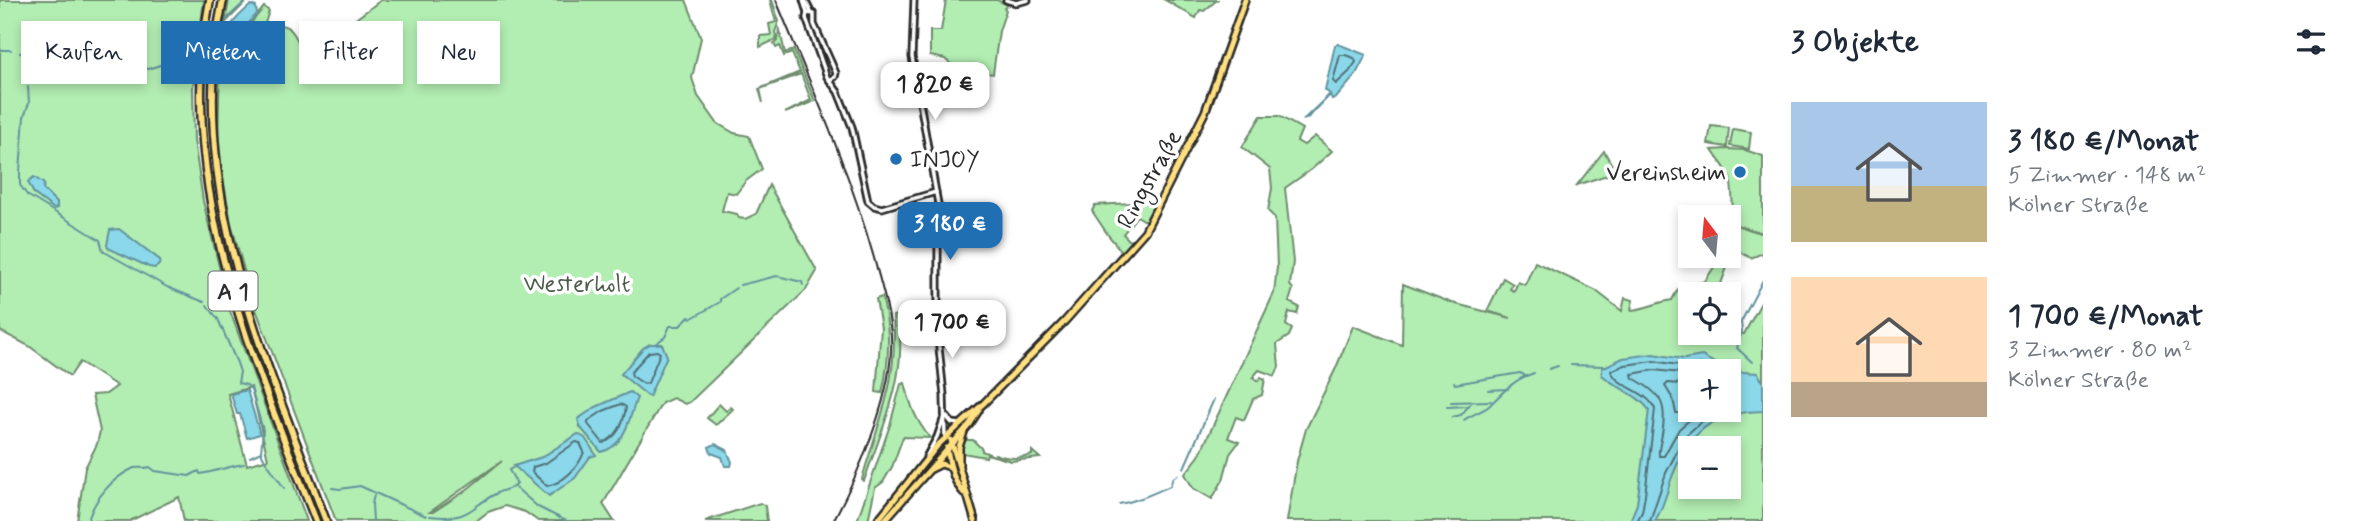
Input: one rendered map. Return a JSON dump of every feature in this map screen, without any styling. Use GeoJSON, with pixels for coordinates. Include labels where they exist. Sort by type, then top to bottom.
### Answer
{"type":"FeatureCollection","features":[{"type":"Feature","properties":{"kind":"highway","name":"A 1"},"geometry":{"type":"LineString","coordinates":[[210,0],[201,66],[200,113],[206,184],[225,265],[254,356],[316,521]]}},
{"type":"Feature","properties":{"kind":"highway","name":"A 1"},"geometry":{"type":"LineString","coordinates":[[223,0],[214,57],[212,113],[218,184],[237,271],[270,373],[326,521]]}},
{"type":"Feature","properties":{"kind":"main road","name":"Ringstraße"},"geometry":{"type":"LineString","coordinates":[[884,521],[982,405],[1065,321],[1140,237],[1205,112],[1245,0]]}},
{"type":"Feature","properties":{"kind":"main road","name":"Ringstraße"},"geometry":{"type":"LineString","coordinates":[[877,521],[924,461],[947,436],[964,426]]}},
{"type":"Feature","properties":{"kind":"main road"},"geometry":{"type":"LineString","coordinates":[[959,474],[959,447],[964,426]]}},
{"type":"Feature","properties":{"kind":"main road"},"geometry":{"type":"LineString","coordinates":[[947,436],[952,468],[960,489],[966,494]]}},
{"type":"Feature","properties":{"kind":"main road"},"geometry":{"type":"LineString","coordinates":[[949,445],[975,521]]}},
{"type":"Feature","properties":{"kind":"main road"},"geometry":{"type":"LineString","coordinates":[[919,480],[938,464],[946,464],[952,468]]}},
{"type":"Feature","properties":{"kind":"street"},"geometry":{"type":"LineString","coordinates":[[804,0],[809,13],[815,16],[815,26],[836,73],[832,79]]}},
{"type":"Feature","properties":{"kind":"street"},"geometry":{"type":"LineString","coordinates":[[914,0],[912,60],[938,214],[938,338],[947,436]]}},
{"type":"Feature","properties":{"kind":"street"},"geometry":{"type":"LineString","coordinates":[[1006,0],[1028,0]]}},
{"type":"Feature","properties":{"kind":"street"},"geometry":{"type":"LineString","coordinates":[[809,13],[806,18],[827,76],[832,79],[838,92],[854,135],[867,198],[880,208],[936,192]]}},
{"type":"Feature","properties":{"kind":"street"},"geometry":{"type":"LineString","coordinates":[[945,415],[952,423],[964,426]]}},
{"type":"Feature","properties":{"kind":"street"},"geometry":{"type":"LineString","coordinates":[[924,461],[945,415]]}},
{"type":"Feature","properties":{"kind":"green space"},"geometry":{"type":"Polygon","coordinates":[[[0,0],[204,0],[201,21],[161,21],[161,84],[193,84],[194,140],[203,201],[230,311],[307,521],[184,521],[179,497],[130,521],[77,521],[85,468],[97,444],[100,431],[92,395],[106,394],[117,386],[80,362],[70,376],[29,346],[0,331],[0,0]],[[251,387],[228,394],[247,465],[268,459],[251,387]]]}},
{"type":"Feature","properties":{"kind":"green space"},"geometry":{"type":"Polygon","coordinates":[[[229,0],[248,0],[227,21],[229,0]]]}},
{"type":"Feature","properties":{"kind":"green space","name":"Westerholt"},"geometry":{"type":"Polygon","coordinates":[[[381,0],[686,0],[701,38],[692,78],[698,96],[717,123],[734,133],[749,136],[762,169],[746,181],[736,194],[727,192],[722,211],[745,219],[756,214],[769,185],[817,271],[806,290],[690,402],[685,404],[673,398],[662,403],[603,504],[614,521],[538,521],[525,512],[505,506],[488,512],[476,521],[336,521],[252,299],[231,223],[218,143],[219,84],[285,84],[285,26],[299,43],[299,84],[403,84],[403,21],[353,21],[381,0]],[[502,461],[430,512],[465,491],[502,461]]]}},
{"type":"Feature","properties":{"kind":"green space"},"geometry":{"type":"Polygon","coordinates":[[[770,0],[779,21],[775,32],[777,39],[760,47],[760,36],[771,35],[769,24],[776,22],[770,0]]]}},
{"type":"Feature","properties":{"kind":"green space"},"geometry":{"type":"Polygon","coordinates":[[[946,0],[997,0],[1008,5],[1004,8],[1006,10],[999,31],[993,74],[956,69],[945,59],[930,56],[930,31],[941,31],[946,0]]]}},
{"type":"Feature","properties":{"kind":"green space"},"geometry":{"type":"Polygon","coordinates":[[[1165,0],[1217,0],[1204,11],[1200,10],[1196,18],[1165,0]]]}},
{"type":"Feature","properties":{"kind":"green space"},"geometry":{"type":"Polygon","coordinates":[[[264,7],[269,11],[266,21],[253,21],[264,7]]]}},
{"type":"Feature","properties":{"kind":"green space"},"geometry":{"type":"Polygon","coordinates":[[[779,27],[785,53],[794,50],[815,101],[785,113],[811,100],[801,74],[760,89],[763,103],[759,89],[800,72],[792,53],[784,56],[780,46],[776,48],[774,44],[778,40],[779,27]]]}},
{"type":"Feature","properties":{"kind":"green space"},"geometry":{"type":"Polygon","coordinates":[[[1261,116],[1279,116],[1302,129],[1297,141],[1304,145],[1315,136],[1332,151],[1285,188],[1293,262],[1290,285],[1293,289],[1289,302],[1299,307],[1297,314],[1289,312],[1286,325],[1292,329],[1289,336],[1277,344],[1279,367],[1275,376],[1259,370],[1253,377],[1258,381],[1261,377],[1265,379],[1262,395],[1253,399],[1244,420],[1236,417],[1228,438],[1239,442],[1230,454],[1223,480],[1212,499],[1193,488],[1185,474],[1199,456],[1274,293],[1277,267],[1275,218],[1268,211],[1272,188],[1270,169],[1242,147],[1261,116]]]}},
{"type":"Feature","properties":{"kind":"green space"},"geometry":{"type":"Polygon","coordinates":[[[1711,126],[1729,128],[1727,147],[1708,144],[1711,126]]]}},
{"type":"Feature","properties":{"kind":"green space"},"geometry":{"type":"Polygon","coordinates":[[[1733,129],[1751,132],[1749,149],[1730,146],[1733,129]]]}},
{"type":"Feature","properties":{"kind":"green space"},"geometry":{"type":"Polygon","coordinates":[[[1712,150],[1745,150],[1763,156],[1763,233],[1741,226],[1741,205],[1732,205],[1728,173],[1712,150]]]}},
{"type":"Feature","properties":{"kind":"green space"},"geometry":{"type":"Polygon","coordinates":[[[1604,151],[1616,172],[1577,185],[1604,151]]]}},
{"type":"Feature","properties":{"kind":"green space"},"geometry":{"type":"Polygon","coordinates":[[[1151,202],[1154,207],[1147,222],[1137,216],[1123,234],[1131,242],[1122,252],[1092,211],[1095,205],[1151,202]]]}},
{"type":"Feature","properties":{"kind":"green space"},"geometry":{"type":"Polygon","coordinates":[[[1741,227],[1763,234],[1763,253],[1751,258],[1741,253],[1741,227]]]}},
{"type":"Feature","properties":{"kind":"green space"},"geometry":{"type":"Polygon","coordinates":[[[1535,262],[1595,290],[1622,311],[1625,298],[1633,300],[1631,310],[1672,300],[1678,289],[1678,345],[1741,345],[1741,334],[1744,334],[1763,299],[1763,521],[1287,521],[1297,461],[1306,429],[1353,326],[1402,345],[1403,284],[1452,303],[1511,318],[1487,311],[1503,278],[1513,284],[1510,289],[1514,291],[1518,282],[1525,285],[1535,262]]]}},
{"type":"Feature","properties":{"kind":"green space"},"geometry":{"type":"Polygon","coordinates":[[[1713,268],[1727,268],[1722,282],[1702,282],[1713,268]]]}},
{"type":"Feature","properties":{"kind":"green space"},"geometry":{"type":"Polygon","coordinates":[[[882,297],[888,345],[882,393],[876,392],[881,328],[876,299],[882,297]]]}},
{"type":"Feature","properties":{"kind":"green space"},"geometry":{"type":"Polygon","coordinates":[[[897,315],[900,358],[897,379],[886,420],[864,481],[862,479],[890,380],[893,316],[897,315]]]}},
{"type":"Feature","properties":{"kind":"green space"},"geometry":{"type":"Polygon","coordinates":[[[905,383],[914,412],[930,438],[903,437],[892,467],[883,482],[875,488],[868,521],[857,521],[901,384],[905,383]]]}},
{"type":"Feature","properties":{"kind":"green space"},"geometry":{"type":"Polygon","coordinates":[[[719,404],[726,411],[731,407],[733,409],[716,425],[707,418],[719,404]]]}},
{"type":"Feature","properties":{"kind":"green space"},"geometry":{"type":"Polygon","coordinates":[[[964,440],[973,440],[982,451],[994,456],[1023,457],[1032,455],[1032,451],[1040,458],[1011,461],[987,454],[986,457],[962,453],[964,440]]]}},
{"type":"Feature","properties":{"kind":"green space"},"geometry":{"type":"Polygon","coordinates":[[[760,503],[765,506],[767,521],[705,521],[760,503]]]}},
{"type":"Feature","properties":{"kind":"water"},"geometry":{"type":"Polygon","coordinates":[[[251,5],[256,7],[257,14],[251,21],[235,21],[251,5]]]}},
{"type":"Feature","properties":{"kind":"water"},"geometry":{"type":"Polygon","coordinates":[[[1335,45],[1366,55],[1355,76],[1336,98],[1332,99],[1330,95],[1303,120],[1330,94],[1325,90],[1335,45]]]}},
{"type":"Feature","properties":{"kind":"water"},"geometry":{"type":"Polygon","coordinates":[[[34,177],[44,184],[43,189],[57,203],[57,208],[54,209],[34,194],[28,182],[34,177]]]}},
{"type":"Feature","properties":{"kind":"water"},"geometry":{"type":"Polygon","coordinates":[[[119,229],[160,260],[159,265],[155,268],[149,267],[108,248],[110,230],[119,229]]]}},
{"type":"Feature","properties":{"kind":"water"},"geometry":{"type":"Polygon","coordinates":[[[650,344],[662,344],[667,356],[649,397],[621,374],[643,348],[650,344]]]}},
{"type":"Feature","properties":{"kind":"water"},"geometry":{"type":"Polygon","coordinates":[[[1653,354],[1684,359],[1678,359],[1678,422],[1714,422],[1695,436],[1678,436],[1678,463],[1655,521],[1630,521],[1637,504],[1649,410],[1602,375],[1602,368],[1623,358],[1653,354]]]}},
{"type":"Feature","properties":{"kind":"water"},"geometry":{"type":"Polygon","coordinates":[[[1702,356],[1707,359],[1684,359],[1702,356]]]}},
{"type":"Feature","properties":{"kind":"water"},"geometry":{"type":"Polygon","coordinates":[[[1741,372],[1758,373],[1763,383],[1763,411],[1741,413],[1741,372]]]}},
{"type":"Feature","properties":{"kind":"water"},"geometry":{"type":"Polygon","coordinates":[[[247,390],[260,434],[247,438],[231,394],[247,390]]]}},
{"type":"Feature","properties":{"kind":"water"},"geometry":{"type":"Polygon","coordinates":[[[630,392],[637,398],[625,430],[616,444],[601,452],[580,427],[578,419],[596,407],[630,392]]]}},
{"type":"Feature","properties":{"kind":"water"},"geometry":{"type":"Polygon","coordinates":[[[578,434],[585,438],[596,455],[590,457],[575,478],[549,496],[514,466],[542,457],[578,434]]]}},
{"type":"Feature","properties":{"kind":"water"},"geometry":{"type":"Polygon","coordinates":[[[715,444],[727,450],[731,466],[725,466],[722,457],[711,453],[709,447],[715,444]]]}},
{"type":"Feature","properties":{"kind":"waterway"},"geometry":{"type":"LineString","coordinates":[[224,21],[247,0]]}},
{"type":"Feature","properties":{"kind":"waterway"},"geometry":{"type":"LineString","coordinates":[[0,50],[11,50]]}},
{"type":"Feature","properties":{"kind":"waterway"},"geometry":{"type":"LineString","coordinates":[[20,53],[31,52],[63,65],[81,65],[81,78],[128,67],[134,70],[161,65]]}},
{"type":"Feature","properties":{"kind":"waterway"},"geometry":{"type":"LineString","coordinates":[[28,87],[29,103],[24,117],[20,171],[20,185],[27,195],[100,240],[103,251],[167,287],[204,302]]}},
{"type":"Feature","properties":{"kind":"waterway"},"geometry":{"type":"LineString","coordinates":[[740,285],[777,276],[802,282],[803,285]]}},
{"type":"Feature","properties":{"kind":"waterway"},"geometry":{"type":"LineString","coordinates":[[1752,362],[1737,348],[1742,331],[1741,322],[1763,280]]}},
{"type":"Feature","properties":{"kind":"waterway"},"geometry":{"type":"LineString","coordinates":[[655,344],[665,337],[670,326],[680,326],[688,317],[692,318],[720,302],[720,299],[736,288]]}},
{"type":"Feature","properties":{"kind":"waterway"},"geometry":{"type":"LineString","coordinates":[[207,305],[218,319],[237,363],[240,372],[238,383],[251,389],[263,430],[261,452],[264,458]]}},
{"type":"Feature","properties":{"kind":"waterway"},"geometry":{"type":"LineString","coordinates":[[1571,365],[1604,366]]}},
{"type":"Feature","properties":{"kind":"waterway"},"geometry":{"type":"LineString","coordinates":[[1549,369],[1558,366]]}},
{"type":"Feature","properties":{"kind":"waterway"},"geometry":{"type":"LineString","coordinates":[[1454,382],[1455,384],[1520,373],[1524,375]]}},
{"type":"Feature","properties":{"kind":"waterway"},"geometry":{"type":"LineString","coordinates":[[1464,420],[1489,406],[1515,382],[1534,373]]}},
{"type":"Feature","properties":{"kind":"waterway"},"geometry":{"type":"LineString","coordinates":[[1488,390],[1508,389]]}},
{"type":"Feature","properties":{"kind":"waterway"},"geometry":{"type":"LineString","coordinates":[[1184,468],[1214,399]]}},
{"type":"Feature","properties":{"kind":"waterway"},"geometry":{"type":"LineString","coordinates":[[1451,402],[1491,401]]}},
{"type":"Feature","properties":{"kind":"waterway"},"geometry":{"type":"LineString","coordinates":[[1452,417],[1461,415],[1470,404]]}},
{"type":"Feature","properties":{"kind":"waterway"},"geometry":{"type":"LineString","coordinates":[[1447,407],[1467,406]]}},
{"type":"Feature","properties":{"kind":"waterway"},"geometry":{"type":"LineString","coordinates":[[250,457],[261,452]]}},
{"type":"Feature","properties":{"kind":"waterway"},"geometry":{"type":"LineString","coordinates":[[265,460],[284,488]]}},
{"type":"Feature","properties":{"kind":"waterway"},"geometry":{"type":"LineString","coordinates":[[88,521],[105,490],[134,468],[150,467],[155,471],[189,476],[199,471],[200,474],[244,464]]}},
{"type":"Feature","properties":{"kind":"waterway"},"geometry":{"type":"LineString","coordinates":[[430,516],[461,515],[512,487],[517,484],[509,470],[514,467]]}},
{"type":"Feature","properties":{"kind":"waterway"},"geometry":{"type":"LineString","coordinates":[[1119,504],[1170,486],[1173,478],[1178,475]]}},
{"type":"Feature","properties":{"kind":"waterway"},"geometry":{"type":"LineString","coordinates":[[332,488],[360,486],[426,516]]}},
{"type":"Feature","properties":{"kind":"waterway"},"geometry":{"type":"LineString","coordinates":[[515,487],[538,507],[560,518]]}},
{"type":"Feature","properties":{"kind":"waterway"},"geometry":{"type":"LineString","coordinates":[[373,521],[374,495]]}},
{"type":"Feature","properties":{"kind":"waterway"},"geometry":{"type":"LineString","coordinates":[[562,519],[567,521]]}},
{"type":"Feature","properties":{"kind":"railway"},"geometry":{"type":"LineString","coordinates":[[776,0],[853,192],[874,258],[890,327],[891,351],[885,393],[862,461],[833,521]]}},
{"type":"Feature","properties":{"kind":"place","name":"INJOY"},"geometry":{"type":"Point","coordinates":[896,159]}},
{"type":"Feature","properties":{"kind":"place","name":"Vereinsheim"},"geometry":{"type":"Point","coordinates":[1740,172]}}]}
